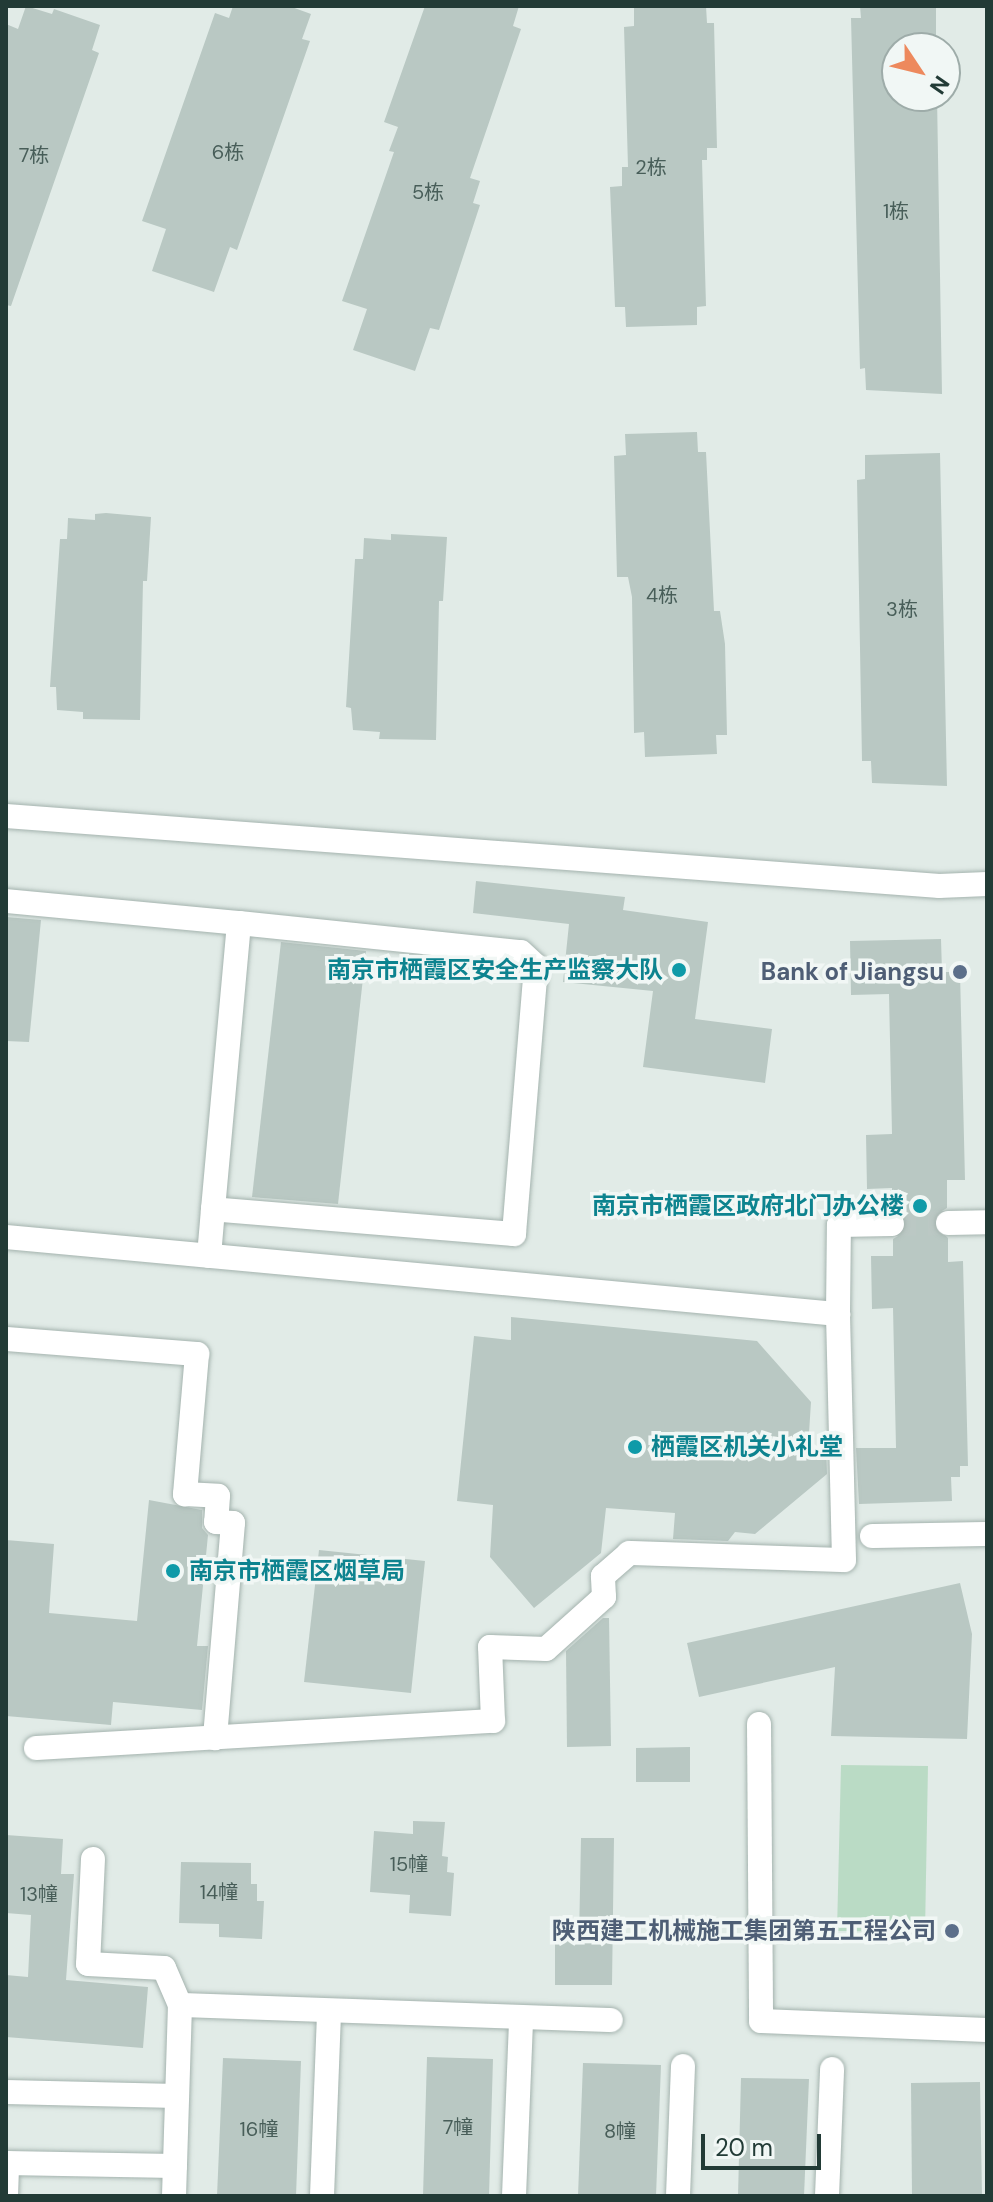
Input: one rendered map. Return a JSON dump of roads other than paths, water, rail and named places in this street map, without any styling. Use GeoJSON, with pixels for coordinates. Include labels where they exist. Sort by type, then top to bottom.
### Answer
{"type":"FeatureCollection","features":[{"type":"Feature","properties":{"kind":"street"},"geometry":{"type":"LineString","coordinates":[[6,816],[939,886],[987,884]]}},
{"type":"Feature","properties":{"kind":"street"},"geometry":{"type":"LineString","coordinates":[[6,901],[521,952],[536,966],[514,1234],[213,1209]]}},
{"type":"Feature","properties":{"kind":"street"},"geometry":{"type":"LineString","coordinates":[[209,1256],[239,923]]}},
{"type":"Feature","properties":{"kind":"street"},"geometry":{"type":"LineString","coordinates":[[948,1223],[987,1222]]}},
{"type":"Feature","properties":{"kind":"street"},"geometry":{"type":"LineString","coordinates":[[36,1748],[493,1721],[490,1647],[546,1649],[604,1597],[603,1576],[629,1553],[844,1560],[839,1225],[892,1224]]}},
{"type":"Feature","properties":{"kind":"street"},"geometry":{"type":"LineString","coordinates":[[6,1237],[838,1314]]}},
{"type":"Feature","properties":{"kind":"street"},"geometry":{"type":"LineString","coordinates":[[6,1339],[197,1354],[185,1494],[218,1496],[216,1522],[233,1523],[215,1738]]}},
{"type":"Feature","properties":{"kind":"street"},"geometry":{"type":"LineString","coordinates":[[872,1536],[987,1534]]}},
{"type":"Feature","properties":{"kind":"street"},"geometry":{"type":"LineString","coordinates":[[759,1724],[761,2021],[987,2030]]}},
{"type":"Feature","properties":{"kind":"street"},"geometry":{"type":"LineString","coordinates":[[93,1859],[88,1964],[164,1968],[180,2005],[174,2196]]}},
{"type":"Feature","properties":{"kind":"street"},"geometry":{"type":"LineString","coordinates":[[180,2005],[611,2020]]}},
{"type":"Feature","properties":{"kind":"street"},"geometry":{"type":"LineString","coordinates":[[322,2196],[329,2011]]}},
{"type":"Feature","properties":{"kind":"street"},"geometry":{"type":"LineString","coordinates":[[514,2196],[521,2018]]}},
{"type":"Feature","properties":{"kind":"street"},"geometry":{"type":"LineString","coordinates":[[678,2196],[683,2066]]}},
{"type":"Feature","properties":{"kind":"street"},"geometry":{"type":"LineString","coordinates":[[827,2196],[832,2069]]}},
{"type":"Feature","properties":{"kind":"street"},"geometry":{"type":"LineString","coordinates":[[6,2092],[177,2096]]}},
{"type":"Feature","properties":{"kind":"street"},"geometry":{"type":"LineString","coordinates":[[6,2196],[6,2163],[175,2166]]}},
{"type":"Feature","properties":{"kind":"tunnel"},"geometry":{"type":"LineString","coordinates":[[892,1224],[948,1223]]}},
{"type":"Feature","properties":{"kind":"place","name":"南京市栖霞区安全生产监察大队"},"geometry":{"type":"Point","coordinates":[679,970]}},
{"type":"Feature","properties":{"kind":"place","name":"Bank of Jiangsu"},"geometry":{"type":"Point","coordinates":[960,972]}},
{"type":"Feature","properties":{"kind":"place","name":"南京市栖霞区政府北门办公楼"},"geometry":{"type":"Point","coordinates":[920,1206]}},
{"type":"Feature","properties":{"kind":"place","name":"栖霞区机关小礼堂"},"geometry":{"type":"Point","coordinates":[635,1447]}},
{"type":"Feature","properties":{"kind":"place","name":"南京市栖霞区烟草局"},"geometry":{"type":"Point","coordinates":[173,1571]}},
{"type":"Feature","properties":{"kind":"place","name":"陕西建工机械施工集团第五工程公司"},"geometry":{"type":"Point","coordinates":[952,1931]}}]}
